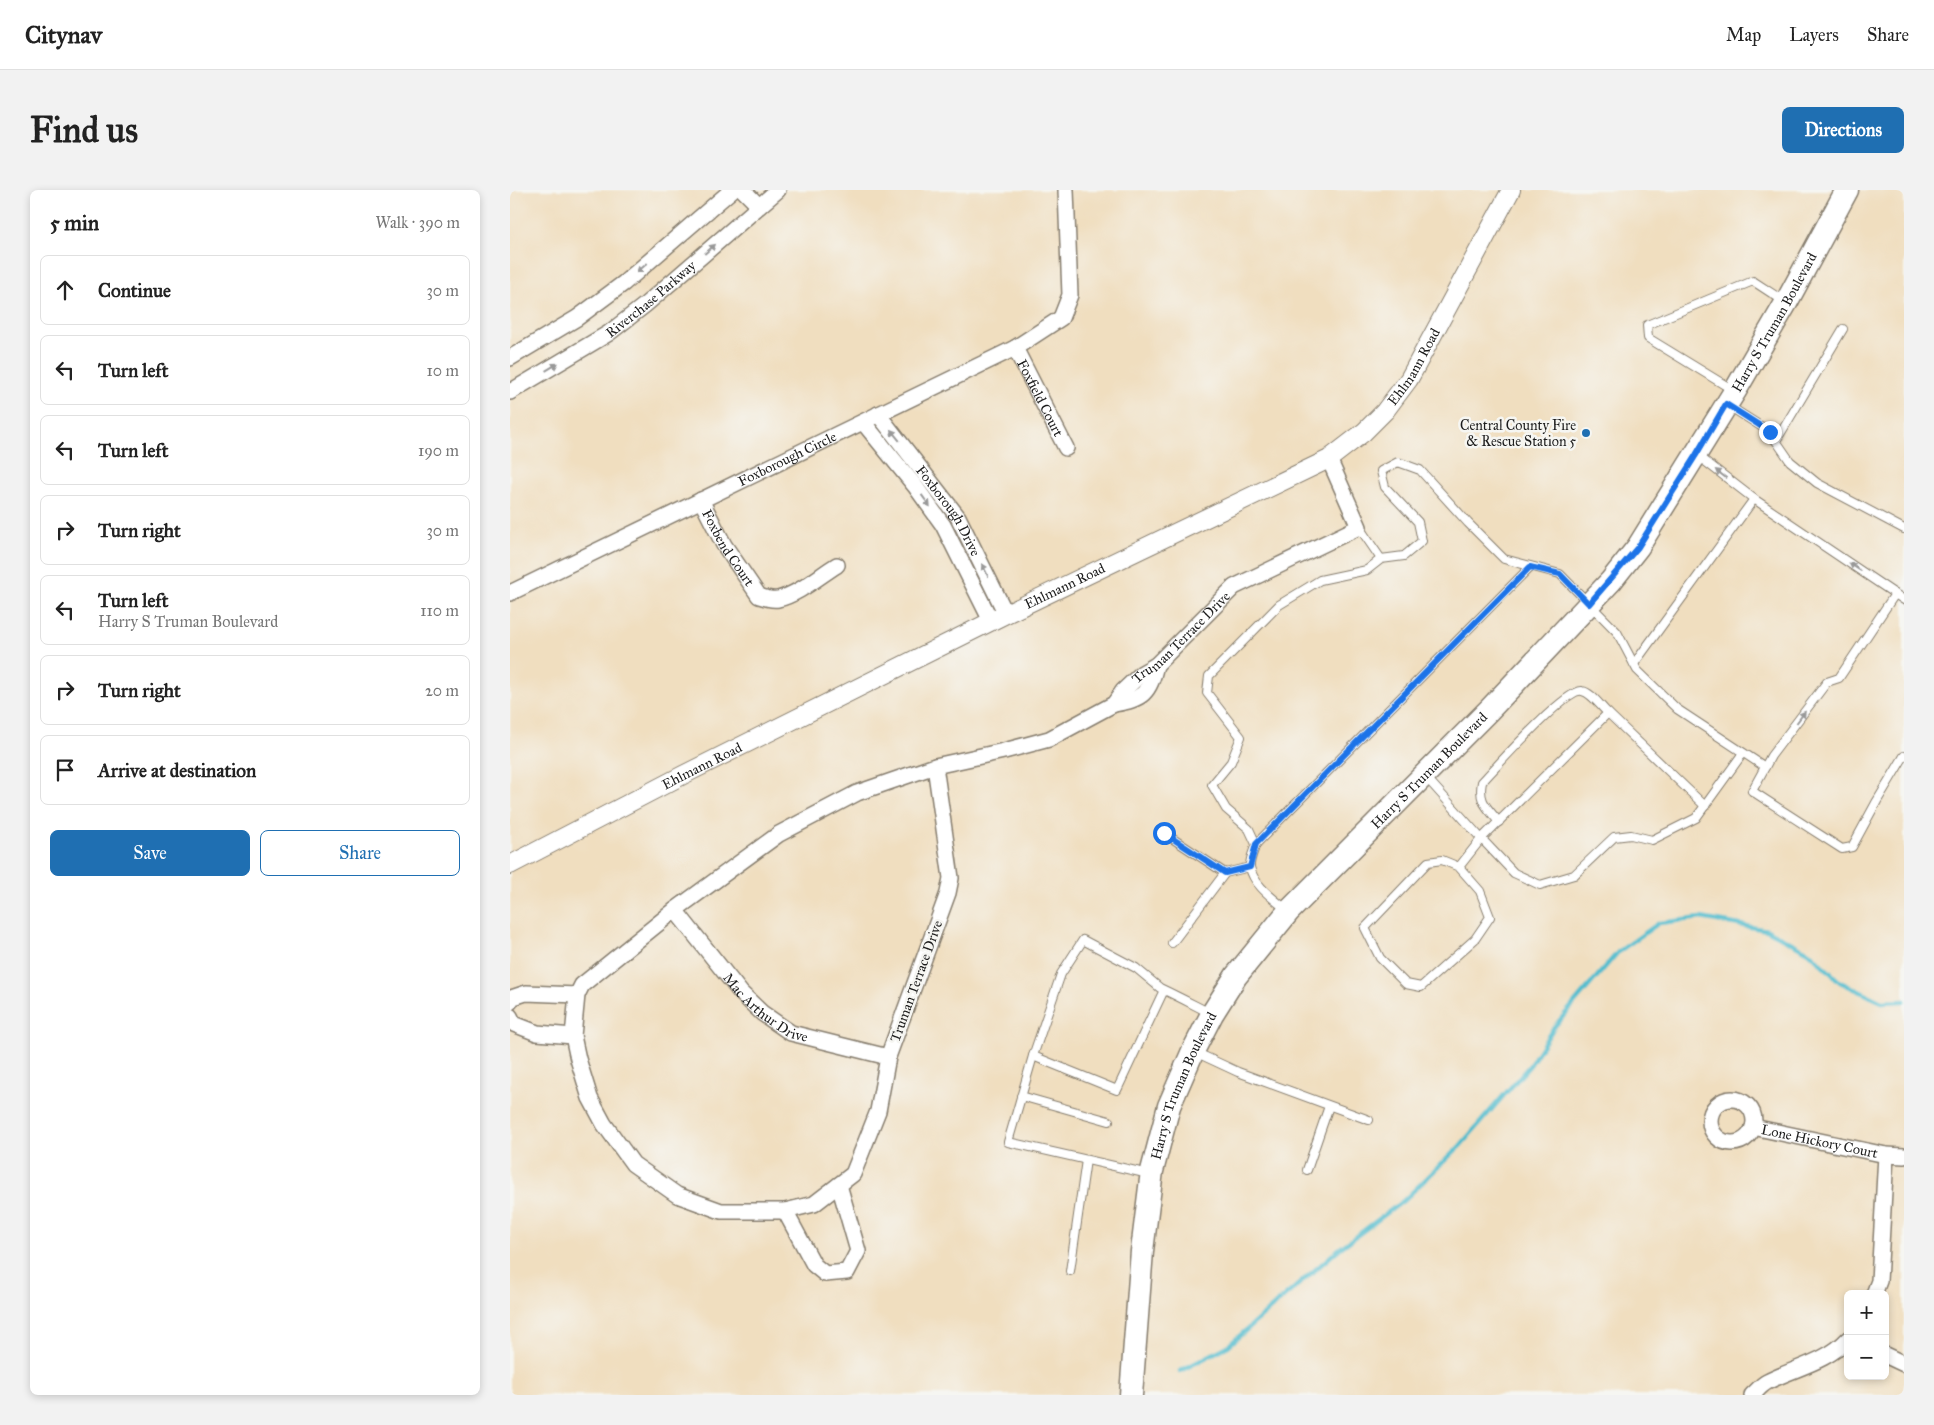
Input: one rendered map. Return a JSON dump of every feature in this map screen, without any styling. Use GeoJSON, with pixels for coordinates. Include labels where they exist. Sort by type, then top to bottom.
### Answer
{"type":"FeatureCollection","features":[{"type":"Feature","properties":{"kind":"main road","name":"Harry S Truman Boulevard"},"geometry":{"type":"LineString","coordinates":[[1131,1395],[1143,1242],[1151,1174],[1169,1106],[1193,1051],[1212,1014],[1236,976],[1288,912],[1425,776],[1589,604],[1638,547],[1696,455],[1786,303],[1847,190]]}},
{"type":"Feature","properties":{"kind":"street","name":"Riverchase Parkway"},"geometry":{"type":"LineString","coordinates":[[510,358],[577,318],[624,283],[732,190]]}},
{"type":"Feature","properties":{"kind":"street"},"geometry":{"type":"LineString","coordinates":[[742,190],[759,206]]}},
{"type":"Feature","properties":{"kind":"street","name":"Riverchase Parkway"},"geometry":{"type":"LineString","coordinates":[[510,392],[609,333],[645,306],[778,190]]}},
{"type":"Feature","properties":{"kind":"street","name":"Foxborough Circle"},"geometry":{"type":"LineString","coordinates":[[510,592],[1015,348],[1060,318],[1070,295],[1066,190]]}},
{"type":"Feature","properties":{"kind":"street","name":"Ehlmann Road"},"geometry":{"type":"LineString","coordinates":[[510,865],[683,774],[999,618],[1329,459],[1364,432],[1380,416],[1409,379],[1511,190]]}},
{"type":"Feature","properties":{"kind":"street","name":"Foxfield Court"},"geometry":{"type":"LineString","coordinates":[[1015,348],[1066,448]]}},
{"type":"Feature","properties":{"kind":"street","name":"Foxborough Drive"},"geometry":{"type":"LineString","coordinates":[[878,414],[958,517],[999,618]]}},
{"type":"Feature","properties":{"kind":"street","name":"Foxborough Drive"},"geometry":{"type":"LineString","coordinates":[[863,422],[915,486],[943,525],[999,618]]}},
{"type":"Feature","properties":{"kind":"street"},"geometry":{"type":"LineString","coordinates":[[1329,459],[1359,527]]}},
{"type":"Feature","properties":{"kind":"street","name":"Foxbend Court"},"geometry":{"type":"LineString","coordinates":[[701,500],[724,545],[759,596],[768,599],[778,599],[794,592],[837,565]]}},
{"type":"Feature","properties":{"kind":"street","name":"Truman Terrace Drive"},"geometry":{"type":"LineString","coordinates":[[935,766],[951,878],[948,893],[888,1057],[878,1111],[853,1174],[814,1204],[785,1211],[721,1211],[677,1195],[633,1164],[604,1124],[590,1098],[573,1036],[577,995],[582,985],[675,910],[779,834],[857,793],[935,766],[1048,739],[1114,704],[1123,691],[1142,672],[1156,665],[1234,587],[1359,527]]}},
{"type":"Feature","properties":{"kind":"street","name":"Mac Arthur Drive"},"geometry":{"type":"LineString","coordinates":[[675,910],[741,993],[762,1013],[790,1033],[888,1057]]}},
{"type":"Feature","properties":{"kind":"street"},"geometry":{"type":"LineString","coordinates":[[510,1002],[512,998],[526,993],[577,995]]}},
{"type":"Feature","properties":{"kind":"street"},"geometry":{"type":"LineString","coordinates":[[510,1016],[514,1024],[536,1033],[573,1036]]}},
{"type":"Feature","properties":{"kind":"street","name":"Lone Hickory Court"},"geometry":{"type":"LineString","coordinates":[[1753,1127],[1886,1155],[1904,1156]]}},
{"type":"Feature","properties":{"kind":"street"},"geometry":{"type":"LineString","coordinates":[[1876,1290],[1879,1281],[1886,1155]]}},
{"type":"Feature","properties":{"kind":"street"},"geometry":{"type":"LineString","coordinates":[[785,1211],[814,1265],[825,1274],[847,1272],[858,1251],[839,1185]]}},
{"type":"Feature","properties":{"kind":"street"},"geometry":{"type":"LineString","coordinates":[[1752,1395],[1765,1383],[1821,1358],[1844,1343]]}},
{"type":"Feature","properties":{"kind":"street"},"geometry":{"type":"LineString","coordinates":[[1889,1358],[1904,1364]]}},
{"type":"Feature","properties":{"kind":"lane"},"geometry":{"type":"LineString","coordinates":[[1786,303],[1753,281],[1647,325],[1648,338],[1730,397],[1770,432],[1790,461],[1817,483],[1904,529]]}},
{"type":"Feature","properties":{"kind":"lane"},"geometry":{"type":"LineString","coordinates":[[1776,441],[1843,329]]}},
{"type":"Feature","properties":{"kind":"lane"},"geometry":{"type":"LineString","coordinates":[[1696,455],[1754,500],[1904,600]]}},
{"type":"Feature","properties":{"kind":"lane"},"geometry":{"type":"LineString","coordinates":[[1256,844],[1249,829],[1226,809],[1212,785],[1231,762],[1241,737],[1207,693],[1209,676],[1280,605],[1320,580],[1367,570],[1381,559],[1404,556],[1422,540],[1418,522],[1384,487],[1381,471],[1398,462],[1420,470],[1504,559],[1560,574],[1617,632],[1638,670],[1677,709],[1765,767]]}},
{"type":"Feature","properties":{"kind":"lane"},"geometry":{"type":"LineString","coordinates":[[1634,664],[1754,500]]}},
{"type":"Feature","properties":{"kind":"lane"},"geometry":{"type":"LineString","coordinates":[[1359,527],[1381,559]]}},
{"type":"Feature","properties":{"kind":"lane"},"geometry":{"type":"LineString","coordinates":[[1288,912],[1255,879],[1250,867],[1256,844],[1530,567]]}},
{"type":"Feature","properties":{"kind":"lane"},"geometry":{"type":"LineString","coordinates":[[1895,594],[1839,678],[1827,682],[1765,767],[1752,791],[1842,849],[1852,847],[1877,800],[1904,756]]}},
{"type":"Feature","properties":{"kind":"lane"},"geometry":{"type":"LineString","coordinates":[[1499,822],[1484,803],[1480,793],[1482,782],[1553,709],[1570,694],[1579,690],[1585,692],[1608,713],[1705,806]]}},
{"type":"Feature","properties":{"kind":"lane"},"geometry":{"type":"LineString","coordinates":[[1459,867],[1481,839],[1608,713]]}},
{"type":"Feature","properties":{"kind":"lane"},"geometry":{"type":"LineString","coordinates":[[1425,776],[1514,873],[1540,884],[1574,875],[1614,837],[1631,835],[1652,840],[1696,818],[1743,753]]}},
{"type":"Feature","properties":{"kind":"lane"},"geometry":{"type":"LineString","coordinates":[[1164,833],[1225,873]]}},
{"type":"Feature","properties":{"kind":"lane"},"geometry":{"type":"LineString","coordinates":[[1442,860],[1459,867],[1480,891],[1490,917],[1475,939],[1421,987],[1406,984],[1380,958],[1365,928],[1428,862],[1442,860]]}},
{"type":"Feature","properties":{"kind":"lane"},"geometry":{"type":"LineString","coordinates":[[1172,943],[1225,873],[1250,867]]}},
{"type":"Feature","properties":{"kind":"lane"},"geometry":{"type":"LineString","coordinates":[[1151,1174],[1008,1142],[1033,1056],[1061,974],[1083,940],[1136,968],[1164,990],[1212,1014]]}},
{"type":"Feature","properties":{"kind":"lane"},"geometry":{"type":"LineString","coordinates":[[1033,1056],[1117,1090],[1164,990]]}},
{"type":"Feature","properties":{"kind":"lane"},"geometry":{"type":"LineString","coordinates":[[1193,1051],[1238,1072],[1369,1120]]}},
{"type":"Feature","properties":{"kind":"lane"},"geometry":{"type":"LineString","coordinates":[[1021,1096],[1109,1121]]}},
{"type":"Feature","properties":{"kind":"lane"},"geometry":{"type":"LineString","coordinates":[[1307,1170],[1329,1106]]}},
{"type":"Feature","properties":{"kind":"lane"},"geometry":{"type":"LineString","coordinates":[[1070,1271],[1086,1160]]}},
{"type":"Feature","properties":{"kind":"waterway"},"geometry":{"type":"LineString","coordinates":[[1180,1371],[1228,1346],[1339,1249],[1403,1201],[1460,1146],[1530,1065],[1554,1027],[1618,952],[1659,923],[1701,918],[1767,930],[1809,952],[1840,982],[1882,1002],[1904,1001]]}},
{"type":"Feature","properties":{"kind":"place","name":"Central County Fire & Rescue Station 5"},"geometry":{"type":"Point","coordinates":[1586,433]}},
{"type":"Feature","properties":{"kind":"route"},"geometry":{"type":"LineString","coordinates":[[1164,833],[1225,873],[1250,867],[1256,844],[1530,567],[1560,574],[1589,604],[1638,547],[1726,404],[1770,432]]}}]}
